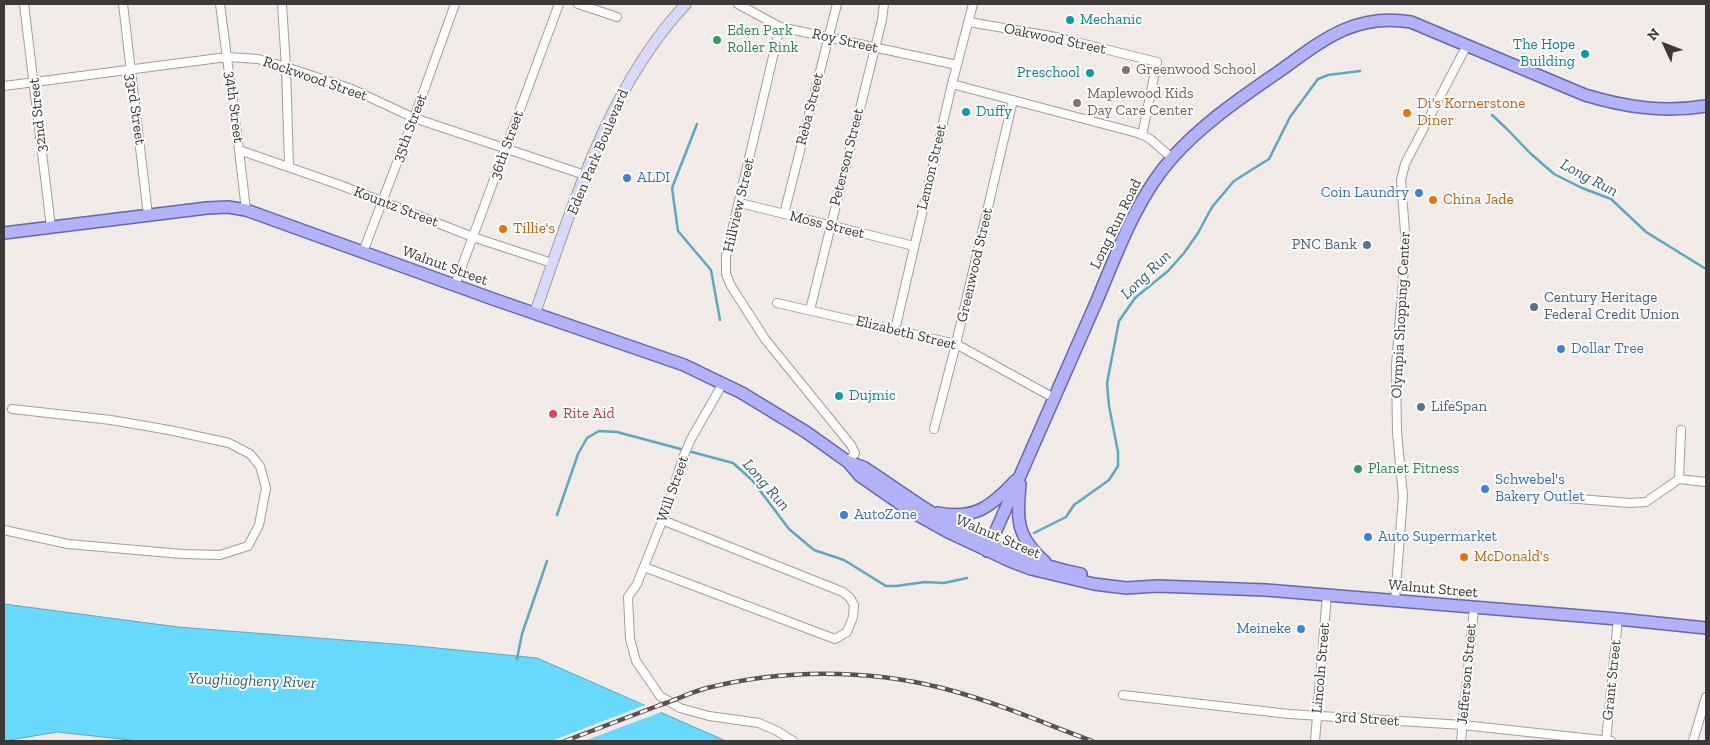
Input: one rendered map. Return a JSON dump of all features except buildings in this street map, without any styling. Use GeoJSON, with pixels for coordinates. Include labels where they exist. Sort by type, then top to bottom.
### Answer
{"type":"FeatureCollection","features":[{"type":"Feature","properties":{"kind":"main road","name":"Eden Park Boulevard"},"geometry":{"type":"LineString","coordinates":[[535,313],[585,175],[617,103],[640,61],[686,4]]}},
{"type":"Feature","properties":{"kind":"main road","name":"Long Run Road"},"geometry":{"type":"LineString","coordinates":[[989,547],[1140,204],[1172,158],[1201,130],[1318,43],[1336,32],[1375,20],[1411,22],[1584,95],[1641,108],[1667,110],[1706,106]]}},
{"type":"Feature","properties":{"kind":"main road","name":"Walnut Street"},"geometry":{"type":"LineString","coordinates":[[4,233],[207,208],[228,207],[246,210],[455,286],[677,362],[723,383],[792,423],[848,462],[860,476],[912,512],[948,532],[1050,566],[1102,578],[1157,586]]}},
{"type":"Feature","properties":{"kind":"main road","name":"Walnut Street"},"geometry":{"type":"LineString","coordinates":[[848,462],[866,468],[1010,562],[1094,584],[1126,588],[1157,586],[1327,594],[1706,628]]}},
{"type":"Feature","properties":{"kind":"main road"},"geometry":{"type":"LineString","coordinates":[[931,512],[951,515],[971,514],[987,508],[1021,474]]}},
{"type":"Feature","properties":{"kind":"main road"},"geometry":{"type":"LineString","coordinates":[[1021,474],[1019,522],[1032,550],[1050,566]]}},
{"type":"Feature","properties":{"kind":"street","name":"32nd Street"},"geometry":{"type":"LineString","coordinates":[[24,4],[51,227]]}},
{"type":"Feature","properties":{"kind":"street","name":"33rd Street"},"geometry":{"type":"LineString","coordinates":[[122,4],[143,162],[148,215]]}},
{"type":"Feature","properties":{"kind":"street","name":"34th Street"},"geometry":{"type":"LineString","coordinates":[[220,4],[240,150],[246,210]]}},
{"type":"Feature","properties":{"kind":"street"},"geometry":{"type":"LineString","coordinates":[[282,4],[289,167]]}},
{"type":"Feature","properties":{"kind":"street","name":"35th Street"},"geometry":{"type":"LineString","coordinates":[[363,252],[455,4]]}},
{"type":"Feature","properties":{"kind":"street","name":"36th Street"},"geometry":{"type":"LineString","coordinates":[[455,286],[559,4]]}},
{"type":"Feature","properties":{"kind":"street"},"geometry":{"type":"LineString","coordinates":[[578,4],[616,17]]}},
{"type":"Feature","properties":{"kind":"street","name":"Roy Street"},"geometry":{"type":"LineString","coordinates":[[738,4],[780,27],[957,65]]}},
{"type":"Feature","properties":{"kind":"street","name":"Reba Street"},"geometry":{"type":"LineString","coordinates":[[784,214],[837,4]]}},
{"type":"Feature","properties":{"kind":"street","name":"Peterson Street"},"geometry":{"type":"LineString","coordinates":[[810,310],[884,4]]}},
{"type":"Feature","properties":{"kind":"street","name":"Lemon Street"},"geometry":{"type":"LineString","coordinates":[[895,330],[952,84],[973,4]]}},
{"type":"Feature","properties":{"kind":"street","name":"Oakwood Street"},"geometry":{"type":"LineString","coordinates":[[969,22],[1056,37],[1157,62],[1142,135]]}},
{"type":"Feature","properties":{"kind":"street","name":"Hillview Street"},"geometry":{"type":"LineString","coordinates":[[780,27],[725,265],[731,286],[765,340],[851,445],[855,453],[848,462]]}},
{"type":"Feature","properties":{"kind":"street","name":"Olympia Shopping Center"},"geometry":{"type":"LineString","coordinates":[[1395,600],[1402,496],[1397,432],[1396,365],[1406,245],[1400,180],[1405,164],[1467,45]]}},
{"type":"Feature","properties":{"kind":"street","name":"Rockwood Street"},"geometry":{"type":"LineString","coordinates":[[4,86],[228,57],[258,59],[352,89],[414,118],[585,175]]}},
{"type":"Feature","properties":{"kind":"street"},"geometry":{"type":"LineString","coordinates":[[952,84],[1142,135],[1150,139],[1172,158]]}},
{"type":"Feature","properties":{"kind":"street","name":"Greenwood Street"},"geometry":{"type":"LineString","coordinates":[[934,429],[956,344],[1013,100]]}},
{"type":"Feature","properties":{"kind":"street","name":"Kountz Street"},"geometry":{"type":"LineString","coordinates":[[240,150],[473,237],[552,263]]}},
{"type":"Feature","properties":{"kind":"street","name":"Moss Street"},"geometry":{"type":"LineString","coordinates":[[740,203],[914,246]]}},
{"type":"Feature","properties":{"kind":"street","name":"Elizabeth Street"},"geometry":{"type":"LineString","coordinates":[[777,304],[956,344],[1054,398]]}},
{"type":"Feature","properties":{"kind":"street","name":"Will Street"},"geometry":{"type":"LineString","coordinates":[[723,383],[691,439],[644,567],[637,584],[628,597],[630,639],[636,661],[660,696],[680,708],[709,716],[759,723],[793,741]]}},
{"type":"Feature","properties":{"kind":"street"},"geometry":{"type":"LineString","coordinates":[[4,530],[68,544],[182,554],[220,555],[248,546],[259,524],[266,488],[260,466],[250,454],[228,443],[111,420],[12,409]]}},
{"type":"Feature","properties":{"kind":"street"},"geometry":{"type":"LineString","coordinates":[[1679,479],[1681,430]]}},
{"type":"Feature","properties":{"kind":"street"},"geometry":{"type":"LineString","coordinates":[[1565,498],[1630,503],[1646,502],[1679,479],[1706,482]]}},
{"type":"Feature","properties":{"kind":"street"},"geometry":{"type":"LineString","coordinates":[[644,567],[835,639],[846,632],[853,617],[854,605],[850,598],[842,592],[662,520]]}},
{"type":"Feature","properties":{"kind":"street","name":"Lincoln Street"},"geometry":{"type":"LineString","coordinates":[[1315,741],[1327,594]]}},
{"type":"Feature","properties":{"kind":"street","name":"Jefferson Street"},"geometry":{"type":"LineString","coordinates":[[1461,741],[1474,608]]}},
{"type":"Feature","properties":{"kind":"street","name":"Grant Street"},"geometry":{"type":"LineString","coordinates":[[1606,741],[1618,619]]}},
{"type":"Feature","properties":{"kind":"street","name":"3rd Street"},"geometry":{"type":"LineString","coordinates":[[1123,695],[1289,714],[1463,725],[1611,741]]}},
{"type":"Feature","properties":{"kind":"street"},"geometry":{"type":"LineString","coordinates":[[1693,741],[1706,697]]}},
{"type":"Feature","properties":{"kind":"water","name":"Youghiogheny River"},"geometry":{"type":"Polygon","coordinates":[[[4,604],[178,627],[407,645],[537,658],[726,741],[139,741],[57,732],[4,741],[4,604]]]}},
{"type":"Feature","properties":{"kind":"pier"},"geometry":{"type":"Polygon","coordinates":[[[648,704],[664,711],[584,741],[551,741],[648,704]]]}},
{"type":"Feature","properties":{"kind":"waterway","name":"Long Run"},"geometry":{"type":"LineString","coordinates":[[1034,533],[1066,517],[1074,505],[1109,480],[1118,466],[1118,452],[1109,406],[1107,383],[1119,321],[1135,298],[1168,271],[1184,253],[1198,233],[1212,207],[1234,181],[1269,159],[1290,117],[1318,79],[1328,75],[1360,71]]}},
{"type":"Feature","properties":{"kind":"waterway","name":"Long Run"},"geometry":{"type":"LineString","coordinates":[[1492,115],[1554,174],[1582,188],[1611,199],[1646,232],[1706,269]]}},
{"type":"Feature","properties":{"kind":"waterway"},"geometry":{"type":"LineString","coordinates":[[697,124],[672,188],[678,231],[711,270],[720,320]]}},
{"type":"Feature","properties":{"kind":"waterway","name":"Long Run"},"geometry":{"type":"LineString","coordinates":[[557,515],[578,454],[587,438],[599,431],[617,432],[733,463],[752,480],[789,529],[814,550],[844,560],[886,586],[925,582],[944,583],[967,578]]}},
{"type":"Feature","properties":{"kind":"waterway","name":"Long Run"},"geometry":{"type":"LineString","coordinates":[[517,659],[522,634],[547,561]]}},
{"type":"Feature","properties":{"kind":"railway"},"geometry":{"type":"LineString","coordinates":[[565,741],[707,688],[765,677],[824,674],[884,677],[942,688],[999,706],[1092,741]]}},
{"type":"Feature","properties":{"kind":"place","name":"Mechanic"},"geometry":{"type":"Point","coordinates":[1070,20]}},
{"type":"Feature","properties":{"kind":"place","name":"Eden Park Roller Rink"},"geometry":{"type":"Point","coordinates":[717,40]}},
{"type":"Feature","properties":{"kind":"place","name":"The Hope Building"},"geometry":{"type":"Point","coordinates":[1585,54]}},
{"type":"Feature","properties":{"kind":"place","name":"Greenwood School"},"geometry":{"type":"Point","coordinates":[1126,70]}},
{"type":"Feature","properties":{"kind":"place","name":"Preschool"},"geometry":{"type":"Point","coordinates":[1090,73]}},
{"type":"Feature","properties":{"kind":"place","name":"Maplewood Kids Day Care Center"},"geometry":{"type":"Point","coordinates":[1077,103]}},
{"type":"Feature","properties":{"kind":"place","name":"Duffy"},"geometry":{"type":"Point","coordinates":[966,112]}},
{"type":"Feature","properties":{"kind":"place","name":"Di's Kornerstone Diner"},"geometry":{"type":"Point","coordinates":[1407,113]}},
{"type":"Feature","properties":{"kind":"place","name":"ALDI"},"geometry":{"type":"Point","coordinates":[627,178]}},
{"type":"Feature","properties":{"kind":"place","name":"Coin Laundry"},"geometry":{"type":"Point","coordinates":[1419,193]}},
{"type":"Feature","properties":{"kind":"place","name":"China Jade"},"geometry":{"type":"Point","coordinates":[1433,200]}},
{"type":"Feature","properties":{"kind":"place","name":"Tillie's"},"geometry":{"type":"Point","coordinates":[503,229]}},
{"type":"Feature","properties":{"kind":"place","name":"PNC Bank"},"geometry":{"type":"Point","coordinates":[1367,245]}},
{"type":"Feature","properties":{"kind":"place","name":"Century Heritage Federal Credit Union"},"geometry":{"type":"Point","coordinates":[1534,307]}},
{"type":"Feature","properties":{"kind":"place","name":"Dollar Tree"},"geometry":{"type":"Point","coordinates":[1561,349]}},
{"type":"Feature","properties":{"kind":"place","name":"Dujmic"},"geometry":{"type":"Point","coordinates":[839,396]}},
{"type":"Feature","properties":{"kind":"place","name":"LifeSpan"},"geometry":{"type":"Point","coordinates":[1421,407]}},
{"type":"Feature","properties":{"kind":"place","name":"Rite Aid"},"geometry":{"type":"Point","coordinates":[553,414]}},
{"type":"Feature","properties":{"kind":"place","name":"Planet Fitness"},"geometry":{"type":"Point","coordinates":[1358,469]}},
{"type":"Feature","properties":{"kind":"place","name":"Schwebel's Bakery Outlet"},"geometry":{"type":"Point","coordinates":[1485,489]}},
{"type":"Feature","properties":{"kind":"place","name":"AutoZone"},"geometry":{"type":"Point","coordinates":[844,515]}},
{"type":"Feature","properties":{"kind":"place","name":"Auto Supermarket"},"geometry":{"type":"Point","coordinates":[1368,537]}},
{"type":"Feature","properties":{"kind":"place","name":"McDonald's"},"geometry":{"type":"Point","coordinates":[1464,557]}},
{"type":"Feature","properties":{"kind":"place","name":"Meineke"},"geometry":{"type":"Point","coordinates":[1301,629]}}]}
